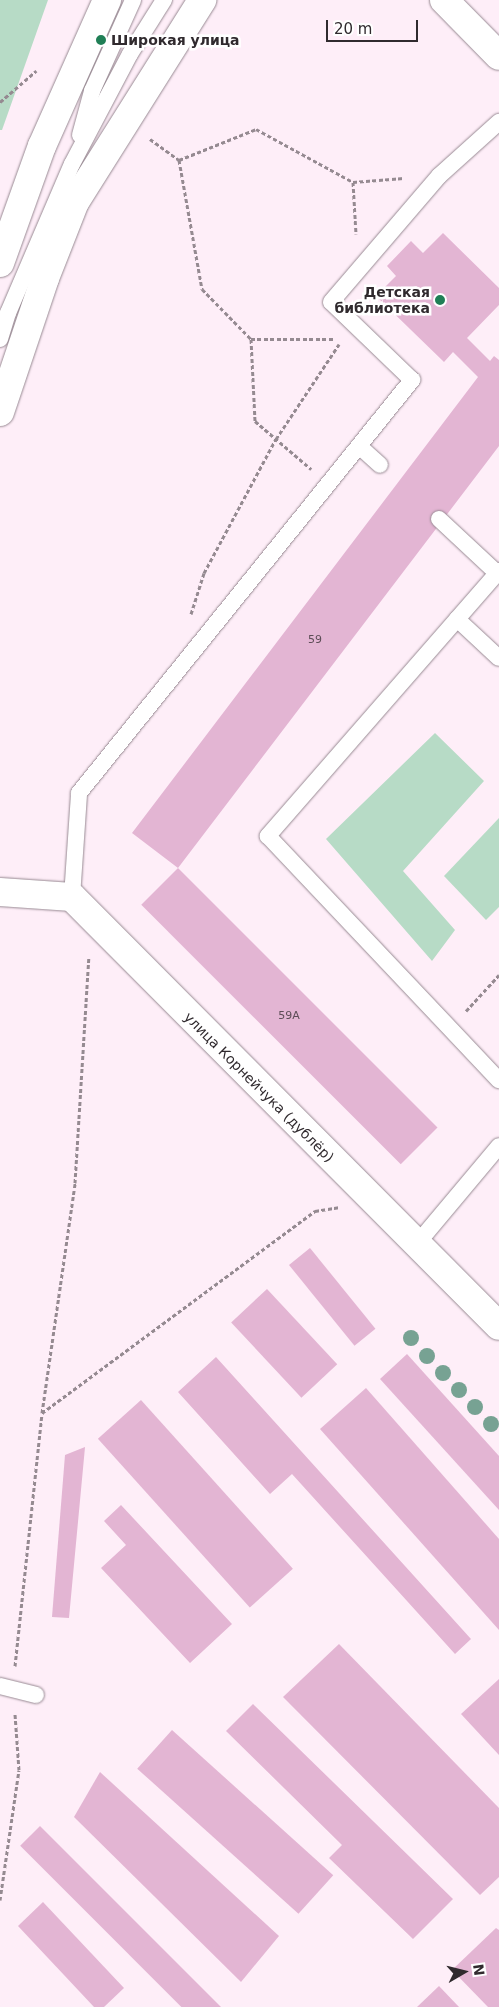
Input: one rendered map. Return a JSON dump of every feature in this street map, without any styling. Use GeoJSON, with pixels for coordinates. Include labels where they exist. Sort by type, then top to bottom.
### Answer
{"type":"FeatureCollection","features":[{"type":"Feature","properties":{"kind":"street"},"geometry":{"type":"LineString","coordinates":[[0,263],[42,146],[107,0]]}},
{"type":"Feature","properties":{"kind":"street"},"geometry":{"type":"LineString","coordinates":[[0,412],[45,278],[75,202],[202,0]]}},
{"type":"Feature","properties":{"kind":"street"},"geometry":{"type":"LineString","coordinates":[[451,2],[499,56]]}},
{"type":"Feature","properties":{"kind":"street"},"geometry":{"type":"LineString","coordinates":[[0,892],[72,897]]}},
{"type":"Feature","properties":{"kind":"street","name":"улица Корнейчука (дублёр)"},"geometry":{"type":"LineString","coordinates":[[72,897],[372,1201],[499,1326]]}},
{"type":"Feature","properties":{"kind":"lane"},"geometry":{"type":"LineString","coordinates":[[72,164],[92,92],[133,0]]}},
{"type":"Feature","properties":{"kind":"lane"},"geometry":{"type":"LineString","coordinates":[[0,339],[8,313],[72,164],[130,54],[164,0]]}},
{"type":"Feature","properties":{"kind":"lane"},"geometry":{"type":"LineString","coordinates":[[72,897],[79,793],[412,380],[331,302],[440,176],[499,122]]}},
{"type":"Feature","properties":{"kind":"lane"},"geometry":{"type":"LineString","coordinates":[[359,446],[380,465]]}},
{"type":"Feature","properties":{"kind":"lane"},"geometry":{"type":"LineString","coordinates":[[439,519],[498,572],[268,836],[499,1080]]}},
{"type":"Feature","properties":{"kind":"lane"},"geometry":{"type":"LineString","coordinates":[[458,619],[499,658]]}},
{"type":"Feature","properties":{"kind":"lane"},"geometry":{"type":"LineString","coordinates":[[416,1245],[499,1146]]}},
{"type":"Feature","properties":{"kind":"lane"},"geometry":{"type":"LineString","coordinates":[[6,1688],[36,1695]]}},
{"type":"Feature","properties":{"kind":"path"},"geometry":{"type":"LineString","coordinates":[[0,102],[36,71]]}},
{"type":"Feature","properties":{"kind":"path"},"geometry":{"type":"LineString","coordinates":[[179,160],[256,130],[353,182],[440,176]]}},
{"type":"Feature","properties":{"kind":"path"},"geometry":{"type":"LineString","coordinates":[[150,139],[179,160],[202,290],[251,339],[255,421],[328,484]]}},
{"type":"Feature","properties":{"kind":"path"},"geometry":{"type":"LineString","coordinates":[[353,182],[358,270]]}},
{"type":"Feature","properties":{"kind":"path"},"geometry":{"type":"LineString","coordinates":[[189,618],[204,573],[276,439],[342,339],[251,339]]}},
{"type":"Feature","properties":{"kind":"path"},"geometry":{"type":"LineString","coordinates":[[0,1900],[19,1770],[6,1688],[42,1413],[76,1183],[91,918]]}},
{"type":"Feature","properties":{"kind":"path"},"geometry":{"type":"LineString","coordinates":[[451,1028],[499,975]]}},
{"type":"Feature","properties":{"kind":"path"},"geometry":{"type":"LineString","coordinates":[[42,1413],[315,1211],[372,1201]]}},
{"type":"Feature","properties":{"kind":"green space"},"geometry":{"type":"Polygon","coordinates":[[[0,0],[48,0],[2,130],[0,130],[0,0]]]}},
{"type":"Feature","properties":{"kind":"green space"},"geometry":{"type":"Polygon","coordinates":[[[435,733],[484,781],[403,871],[455,930],[432,961],[326,839],[435,733]]]}},
{"type":"Feature","properties":{"kind":"green space"},"geometry":{"type":"Polygon","coordinates":[[[499,818],[499,907],[486,920],[444,876],[499,818]]]}},
{"type":"Feature","properties":{"kind":"building"},"geometry":{"type":"Polygon","coordinates":[[[443,233],[499,288],[499,305],[467,338],[490,361],[494,356],[499,360],[499,446],[178,868],[132,833],[478,377],[453,352],[444,362],[376,296],[396,276],[387,266],[411,241],[423,253],[443,233]]]}},
{"type":"Feature","properties":{"kind":"building"},"geometry":{"type":"Polygon","coordinates":[[[178,868],[438,1128],[401,1164],[141,905],[178,868]]]}},
{"type":"Feature","properties":{"kind":"building"},"geometry":{"type":"Polygon","coordinates":[[[310,1248],[375,1329],[354,1346],[289,1265],[310,1248]]]}},
{"type":"Feature","properties":{"kind":"building"},"geometry":{"type":"Polygon","coordinates":[[[267,1289],[337,1364],[301,1398],[231,1322],[267,1289]]]}},
{"type":"Feature","properties":{"kind":"building"},"geometry":{"type":"Polygon","coordinates":[[[407,1354],[499,1456],[499,1510],[380,1379],[407,1354]]]}},
{"type":"Feature","properties":{"kind":"building"},"geometry":{"type":"Polygon","coordinates":[[[216,1357],[471,1639],[455,1654],[292,1474],[270,1494],[178,1392],[216,1357]]]}},
{"type":"Feature","properties":{"kind":"building"},"geometry":{"type":"Polygon","coordinates":[[[366,1388],[499,1539],[499,1630],[320,1429],[366,1388]]]}},
{"type":"Feature","properties":{"kind":"building"},"geometry":{"type":"Polygon","coordinates":[[[141,1400],[293,1569],[250,1608],[98,1439],[141,1400]]]}},
{"type":"Feature","properties":{"kind":"building"},"geometry":{"type":"Polygon","coordinates":[[[85,1447],[69,1618],[52,1617],[65,1455],[85,1447]]]}},
{"type":"Feature","properties":{"kind":"building"},"geometry":{"type":"Polygon","coordinates":[[[121,1505],[232,1624],[190,1663],[101,1568],[126,1545],[104,1521],[121,1505]]]}},
{"type":"Feature","properties":{"kind":"building"},"geometry":{"type":"Polygon","coordinates":[[[339,1644],[499,1808],[499,1877],[480,1895],[283,1697],[339,1644]]]}},
{"type":"Feature","properties":{"kind":"building"},"geometry":{"type":"Polygon","coordinates":[[[499,1679],[499,1755],[461,1714],[499,1679]]]}},
{"type":"Feature","properties":{"kind":"building"},"geometry":{"type":"Polygon","coordinates":[[[253,1704],[453,1899],[413,1939],[329,1858],[342,1845],[226,1731],[253,1704]]]}},
{"type":"Feature","properties":{"kind":"building"},"geometry":{"type":"Polygon","coordinates":[[[172,1730],[333,1875],[298,1914],[137,1769],[172,1730]]]}},
{"type":"Feature","properties":{"kind":"building"},"geometry":{"type":"Polygon","coordinates":[[[100,1772],[279,1936],[241,1982],[74,1817],[100,1772]]]}},
{"type":"Feature","properties":{"kind":"building"},"geometry":{"type":"Polygon","coordinates":[[[40,1826],[221,2007],[181,2007],[20,1846],[40,1826]]]}},
{"type":"Feature","properties":{"kind":"building"},"geometry":{"type":"Polygon","coordinates":[[[43,1902],[124,1988],[104,2007],[94,2007],[18,1926],[43,1902]]]}},
{"type":"Feature","properties":{"kind":"building"},"geometry":{"type":"Polygon","coordinates":[[[496,1928],[499,1930],[499,2007],[488,2007],[452,1970],[496,1928]]]}},
{"type":"Feature","properties":{"kind":"building"},"geometry":{"type":"Polygon","coordinates":[[[439,1986],[459,2007],[417,2007],[439,1986]]]}},
{"type":"Feature","properties":{"kind":"place","name":"Широкая улица"},"geometry":{"type":"Point","coordinates":[101,40]}},
{"type":"Feature","properties":{"kind":"place","name":"Детская библиотека"},"geometry":{"type":"Point","coordinates":[440,300]}}]}
